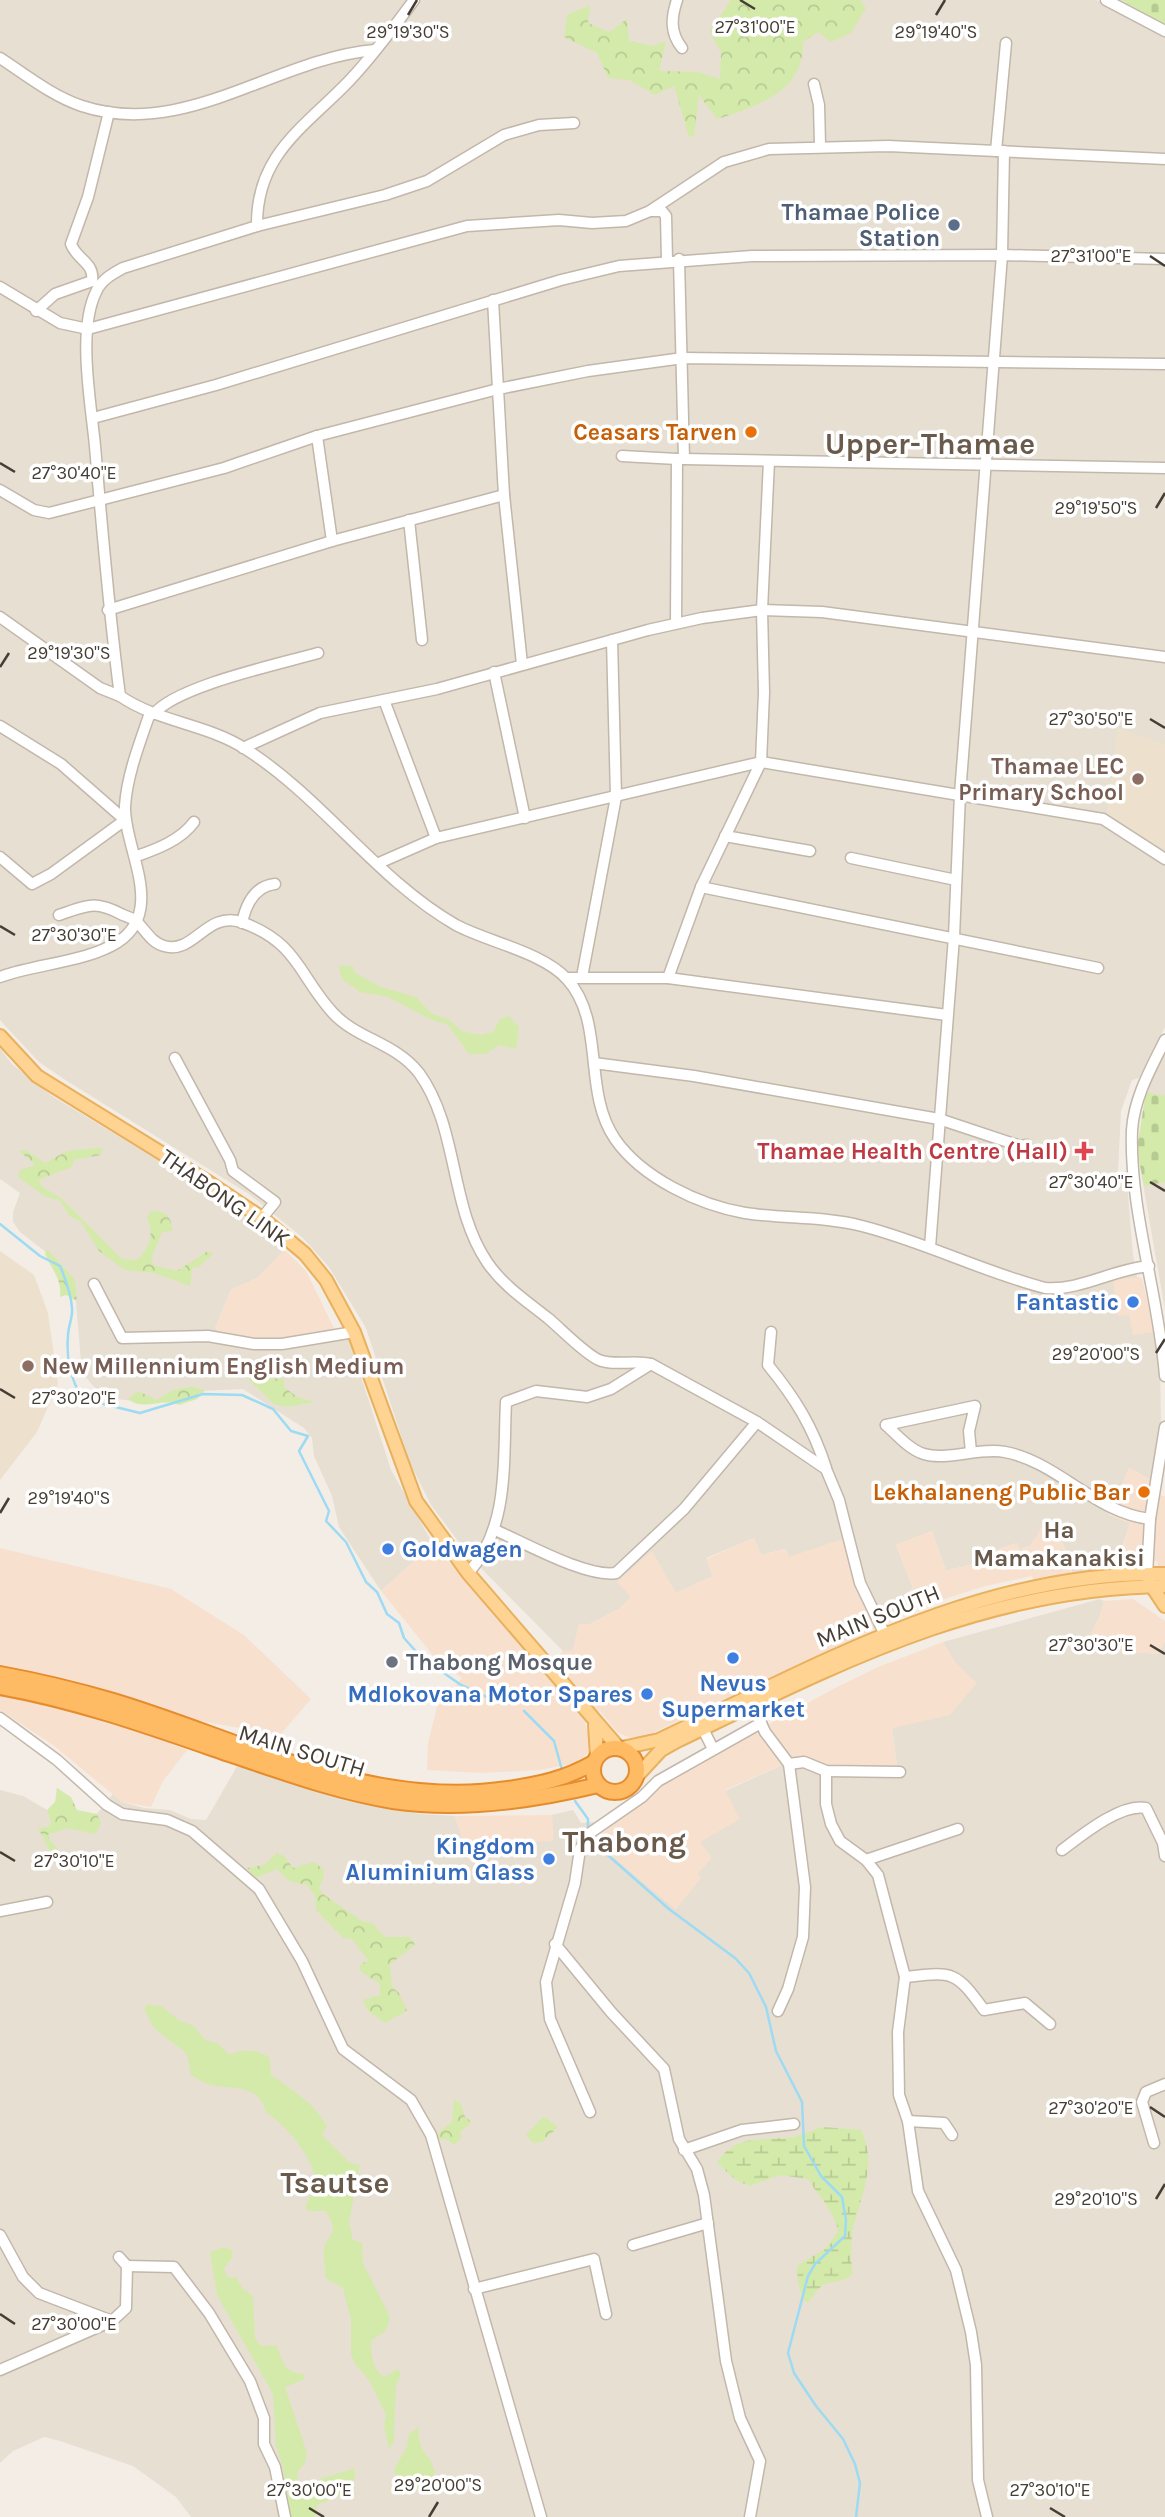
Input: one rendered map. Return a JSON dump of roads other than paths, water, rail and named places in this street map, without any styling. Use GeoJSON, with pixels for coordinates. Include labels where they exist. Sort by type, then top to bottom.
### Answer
{"type":"FeatureCollection","features":[{"type":"Feature","properties":{"kind":"highway","name":"MAIN SOUTH"},"geometry":{"type":"LineString","coordinates":[[0,1674],[114,1701],[340,1779],[393,1789],[490,1791],[553,1782],[568,1777],[606,1749],[620,1748]]}},
{"type":"Feature","properties":{"kind":"highway","name":"MAIN SOUTH"},"geometry":{"type":"LineString","coordinates":[[0,1687],[114,1715],[312,1782],[391,1801],[444,1805],[491,1803],[598,1785],[609,1792],[622,1791],[636,1777]]}},
{"type":"Feature","properties":{"kind":"highway"},"geometry":{"type":"LineString","coordinates":[[620,1748],[636,1763],[636,1777]]}},
{"type":"Feature","properties":{"kind":"highway"},"geometry":{"type":"LineString","coordinates":[[595,1759],[593,1774],[598,1785]]}},
{"type":"Feature","properties":{"kind":"main road","name":"THABONG LINK"},"geometry":{"type":"LineString","coordinates":[[0,1037],[37,1076],[262,1218],[305,1254],[326,1280],[354,1332],[416,1501],[468,1573],[595,1724],[620,1748]]}},
{"type":"Feature","properties":{"kind":"main road","name":"MAIN SOUTH"},"geometry":{"type":"LineString","coordinates":[[620,1748],[659,1740],[887,1638],[1025,1600],[1149,1581],[1165,1574]]}},
{"type":"Feature","properties":{"kind":"main road","name":"MAIN SOUTH"},"geometry":{"type":"LineString","coordinates":[[1149,1581],[1165,1586]]}},
{"type":"Feature","properties":{"kind":"main road"},"geometry":{"type":"LineString","coordinates":[[1149,1581],[1165,1606]]}},
{"type":"Feature","properties":{"kind":"main road","name":"MAIN SOUTH"},"geometry":{"type":"LineString","coordinates":[[636,1777],[661,1750],[887,1638]]}},
{"type":"Feature","properties":{"kind":"main road"},"geometry":{"type":"LineString","coordinates":[[595,1724],[595,1759]]}},
{"type":"Feature","properties":{"kind":"street"},"geometry":{"type":"LineString","coordinates":[[257,226],[260,188],[269,167],[298,127],[350,80],[414,0]]}},
{"type":"Feature","properties":{"kind":"street"},"geometry":{"type":"LineString","coordinates":[[677,0],[672,14],[673,36],[682,48]]}},
{"type":"Feature","properties":{"kind":"street"},"geometry":{"type":"LineString","coordinates":[[1106,0],[1165,30]]}},
{"type":"Feature","properties":{"kind":"street"},"geometry":{"type":"LineString","coordinates":[[930,1247],[954,937],[971,633],[1002,255],[1000,151],[1006,43]]}},
{"type":"Feature","properties":{"kind":"street"},"geometry":{"type":"LineString","coordinates":[[0,58],[58,96],[83,107],[109,112],[150,113],[184,109],[349,52],[375,50]]}},
{"type":"Feature","properties":{"kind":"street"},"geometry":{"type":"LineString","coordinates":[[814,84],[819,105],[820,145]]}},
{"type":"Feature","properties":{"kind":"street"},"geometry":{"type":"LineString","coordinates":[[36,311],[55,294],[92,281],[93,274],[89,265],[74,253],[71,244],[88,197],[109,112]]}},
{"type":"Feature","properties":{"kind":"street"},"geometry":{"type":"LineString","coordinates":[[120,696],[108,610],[88,330],[95,293],[104,279],[123,268],[257,226],[385,195],[427,181],[504,135],[539,125],[575,123]]}},
{"type":"Feature","properties":{"kind":"street"},"geometry":{"type":"LineString","coordinates":[[0,288],[60,323],[88,330],[467,226],[559,220],[592,223],[626,221],[650,211],[724,162],[769,149],[820,145],[1165,159]]}},
{"type":"Feature","properties":{"kind":"street"},"geometry":{"type":"LineString","coordinates":[[650,211],[662,211],[666,216],[667,260]]}},
{"type":"Feature","properties":{"kind":"street"},"geometry":{"type":"LineString","coordinates":[[93,418],[216,385],[493,300],[619,266],[679,259],[1002,255],[1165,259]]}},
{"type":"Feature","properties":{"kind":"street"},"geometry":{"type":"LineString","coordinates":[[677,623],[683,358],[680,348],[679,259]]}},
{"type":"Feature","properties":{"kind":"street"},"geometry":{"type":"LineString","coordinates":[[493,300],[504,495],[522,664]]}},
{"type":"Feature","properties":{"kind":"street"},"geometry":{"type":"LineString","coordinates":[[0,490],[41,513],[100,502],[224,468],[317,436],[498,389],[588,371],[683,358],[1165,364]]}},
{"type":"Feature","properties":{"kind":"street"},"geometry":{"type":"LineString","coordinates":[[317,436],[332,541]]}},
{"type":"Feature","properties":{"kind":"street"},"geometry":{"type":"LineString","coordinates":[[622,456],[1165,468]]}},
{"type":"Feature","properties":{"kind":"street"},"geometry":{"type":"LineString","coordinates":[[668,978],[701,887],[761,762],[764,693],[762,610],[769,461]]}},
{"type":"Feature","properties":{"kind":"street"},"geometry":{"type":"LineString","coordinates":[[108,610],[332,541],[504,495]]}},
{"type":"Feature","properties":{"kind":"street"},"geometry":{"type":"LineString","coordinates":[[409,520],[422,640]]}},
{"type":"Feature","properties":{"kind":"street"},"geometry":{"type":"LineString","coordinates":[[243,748],[320,713],[384,700],[677,623],[762,610],[822,612],[1165,657]]}},
{"type":"Feature","properties":{"kind":"street"},"geometry":{"type":"LineString","coordinates":[[0,617],[100,688],[152,713],[243,748],[313,803],[379,863],[456,925],[546,964],[566,978],[586,1009],[602,1114],[629,1157],[653,1175],[694,1197],[742,1213],[859,1225],[930,1247],[1026,1283],[1060,1289],[1130,1268],[1149,1266]]}},
{"type":"Feature","properties":{"kind":"street"},"geometry":{"type":"LineString","coordinates":[[582,977],[616,797],[612,640]]}},
{"type":"Feature","properties":{"kind":"street"},"geometry":{"type":"LineString","coordinates":[[0,977],[108,947],[120,941],[135,920],[141,880],[137,856],[125,820],[131,774],[152,713],[183,694],[318,653]]}},
{"type":"Feature","properties":{"kind":"street"},"geometry":{"type":"LineString","coordinates":[[494,672],[525,818]]}},
{"type":"Feature","properties":{"kind":"street"},"geometry":{"type":"LineString","coordinates":[[384,700],[436,838]]}},
{"type":"Feature","properties":{"kind":"street"},"geometry":{"type":"LineString","coordinates":[[0,726],[61,764],[125,820]]}},
{"type":"Feature","properties":{"kind":"street"},"geometry":{"type":"LineString","coordinates":[[379,863],[436,838],[761,762],[1103,819],[1165,859]]}},
{"type":"Feature","properties":{"kind":"street"},"geometry":{"type":"LineString","coordinates":[[0,857],[33,884],[125,820]]}},
{"type":"Feature","properties":{"kind":"street"},"geometry":{"type":"LineString","coordinates":[[137,856],[164,846],[188,830],[194,822]]}},
{"type":"Feature","properties":{"kind":"street"},"geometry":{"type":"LineString","coordinates":[[725,836],[810,851]]}},
{"type":"Feature","properties":{"kind":"street"},"geometry":{"type":"LineString","coordinates":[[851,858],[956,880]]}},
{"type":"Feature","properties":{"kind":"street"},"geometry":{"type":"LineString","coordinates":[[242,923],[248,904],[257,891],[264,885],[275,884]]}},
{"type":"Feature","properties":{"kind":"street"},"geometry":{"type":"LineString","coordinates":[[701,887],[1098,968]]}},
{"type":"Feature","properties":{"kind":"street"},"geometry":{"type":"LineString","coordinates":[[59,915],[80,906],[103,904],[135,920],[154,941],[166,947],[184,945],[218,920],[242,923],[295,956],[335,1016],[401,1054],[420,1074],[444,1130],[466,1216],[486,1261],[503,1282],[599,1360],[638,1360],[651,1364],[757,1422],[826,1469]]}},
{"type":"Feature","properties":{"kind":"street"},"geometry":{"type":"LineString","coordinates":[[566,978],[668,978],[947,1015]]}},
{"type":"Feature","properties":{"kind":"street"},"geometry":{"type":"LineString","coordinates":[[1165,1040],[1140,1095],[1132,1131],[1137,1194],[1163,1334],[1165,1376]]}},
{"type":"Feature","properties":{"kind":"street"},"geometry":{"type":"LineString","coordinates":[[175,1058],[230,1160],[233,1171],[275,1202],[262,1218]]}},
{"type":"Feature","properties":{"kind":"street"},"geometry":{"type":"LineString","coordinates":[[594,1063],[694,1076],[939,1119],[1020,1146],[1027,1145]]}},
{"type":"Feature","properties":{"kind":"street"},"geometry":{"type":"LineString","coordinates":[[94,1284],[122,1338],[208,1336],[254,1344],[282,1344],[354,1332]]}},
{"type":"Feature","properties":{"kind":"street"},"geometry":{"type":"LineString","coordinates":[[771,1332],[768,1365],[800,1404],[816,1435],[839,1500],[860,1583],[887,1638]]}},
{"type":"Feature","properties":{"kind":"street"},"geometry":{"type":"LineString","coordinates":[[468,1573],[483,1557],[495,1530],[501,1497],[506,1402],[536,1391],[587,1397],[626,1381],[651,1364]]}},
{"type":"Feature","properties":{"kind":"street"},"geometry":{"type":"LineString","coordinates":[[971,1452],[969,1431],[975,1406],[886,1425],[903,1441],[925,1455],[1005,1452],[1067,1480],[1113,1510],[1150,1519]]}},
{"type":"Feature","properties":{"kind":"street"},"geometry":{"type":"LineString","coordinates":[[495,1530],[584,1568],[605,1575],[616,1573],[684,1509],[757,1422]]}},
{"type":"Feature","properties":{"kind":"street"},"geometry":{"type":"LineString","coordinates":[[1149,1581],[1150,1519],[1165,1427]]}},
{"type":"Feature","properties":{"kind":"street"},"geometry":{"type":"LineString","coordinates":[[753,1704],[761,1723],[789,1764],[805,1887],[803,1937],[788,1989],[778,2011]]}},
{"type":"Feature","properties":{"kind":"street"},"geometry":{"type":"LineString","coordinates":[[0,1717],[57,1760],[107,1805],[122,1814],[167,1820],[192,1831],[259,1889],[302,1961],[343,2049],[411,2100],[431,2135],[541,2517]]}},
{"type":"Feature","properties":{"kind":"street"},"geometry":{"type":"LineString","coordinates":[[590,2112],[550,2019],[546,1982],[575,1883],[584,1840],[642,1797],[658,1781],[761,1723]]}},
{"type":"Feature","properties":{"kind":"street"},"geometry":{"type":"LineString","coordinates":[[703,1729],[713,1748]]}},
{"type":"Feature","properties":{"kind":"street"},"geometry":{"type":"LineString","coordinates":[[789,1764],[804,1762],[826,1771],[900,1772]]}},
{"type":"Feature","properties":{"kind":"street"},"geometry":{"type":"LineString","coordinates":[[826,1771],[826,1804],[831,1824],[840,1841],[866,1860],[878,1875],[886,1897],[905,1977],[898,2054],[899,2095],[908,2121],[918,2191],[956,2270],[971,2332],[976,2365],[978,2480],[987,2517]]}},
{"type":"Feature","properties":{"kind":"street"},"geometry":{"type":"LineString","coordinates":[[1062,1850],[1092,1827],[1135,1806],[1146,1808],[1163,1843],[1165,1856]]}},
{"type":"Feature","properties":{"kind":"street"},"geometry":{"type":"LineString","coordinates":[[866,1860],[958,1829]]}},
{"type":"Feature","properties":{"kind":"street"},"geometry":{"type":"LineString","coordinates":[[0,1911],[47,1902]]}},
{"type":"Feature","properties":{"kind":"street"},"geometry":{"type":"LineString","coordinates":[[555,1944],[611,2012],[664,2069],[669,2083],[668,2098],[684,2150],[697,2169],[708,2222],[733,2394],[760,2461],[750,2517]]}},
{"type":"Feature","properties":{"kind":"street"},"geometry":{"type":"LineString","coordinates":[[905,1977],[945,1973],[958,1979],[985,2010],[1025,2003],[1050,2024]]}},
{"type":"Feature","properties":{"kind":"street"},"geometry":{"type":"LineString","coordinates":[[1154,2143],[1142,2102],[1146,2092],[1165,2084]]}},
{"type":"Feature","properties":{"kind":"street"},"geometry":{"type":"LineString","coordinates":[[908,2121],[944,2123],[952,2135]]}},
{"type":"Feature","properties":{"kind":"street"},"geometry":{"type":"LineString","coordinates":[[684,2150],[742,2130],[794,2124]]}},
{"type":"Feature","properties":{"kind":"street"},"geometry":{"type":"LineString","coordinates":[[633,2245],[708,2222]]}},
{"type":"Feature","properties":{"kind":"street"},"geometry":{"type":"LineString","coordinates":[[0,2235],[23,2277],[39,2293],[112,2321]]}},
{"type":"Feature","properties":{"kind":"street"},"geometry":{"type":"LineString","coordinates":[[0,2370],[112,2321],[126,2308],[127,2266],[119,2257]]}},
{"type":"Feature","properties":{"kind":"street"},"geometry":{"type":"LineString","coordinates":[[474,2289],[594,2259],[606,2314]]}},
{"type":"Feature","properties":{"kind":"street"},"geometry":{"type":"LineString","coordinates":[[127,2266],[174,2267],[215,2322],[250,2381],[264,2418],[264,2444],[275,2467],[285,2517]]}},
{"type":"Feature","properties":{"kind":"waterway"},"geometry":{"type":"LineString","coordinates":[[0,1224],[40,1256],[60,1266],[71,1297],[69,1361],[72,1377],[83,1399],[140,1413],[203,1394],[242,1395],[273,1409],[291,1431],[308,1436],[299,1451],[329,1511],[326,1521],[346,1542],[366,1582],[377,1592],[387,1614],[399,1623],[404,1638],[421,1657],[461,1685],[502,1704],[516,1703]]}},
{"type":"Feature","properties":{"kind":"waterway"},"geometry":{"type":"LineString","coordinates":[[524,1711],[554,1741],[562,1770]]}},
{"type":"Feature","properties":{"kind":"waterway"},"geometry":{"type":"LineString","coordinates":[[575,1801],[588,1819],[588,1827]]}},
{"type":"Feature","properties":{"kind":"waterway"},"geometry":{"type":"LineString","coordinates":[[593,1842],[669,1909],[735,1958],[749,1973],[766,2007],[776,2051],[802,2102],[804,2146],[821,2176],[842,2197],[846,2220],[845,2236],[815,2264],[808,2276],[788,2353],[794,2373],[843,2439],[855,2464],[860,2483],[856,2517]]}},
{"type":"Feature","properties":{"kind":"place","name":"Thamae Police Station"},"geometry":{"type":"Point","coordinates":[954,225]}},
{"type":"Feature","properties":{"kind":"place","name":"Ceasars Tarven"},"geometry":{"type":"Point","coordinates":[751,432]}},
{"type":"Feature","properties":{"kind":"place","name":"Thamae LEC Primary School"},"geometry":{"type":"Point","coordinates":[1138,779]}},
{"type":"Feature","properties":{"kind":"place","name":"Thamae Health Centre (Hall)"},"geometry":{"type":"Point","coordinates":[1084,1151]}},
{"type":"Feature","properties":{"kind":"place","name":"Fantastic"},"geometry":{"type":"Point","coordinates":[1133,1302]}},
{"type":"Feature","properties":{"kind":"place","name":"New Millennium English Medium"},"geometry":{"type":"Point","coordinates":[28,1366]}},
{"type":"Feature","properties":{"kind":"place","name":"Lekhalaneng Public Bar"},"geometry":{"type":"Point","coordinates":[1144,1492]}},
{"type":"Feature","properties":{"kind":"place","name":"Goldwagen"},"geometry":{"type":"Point","coordinates":[388,1549]}},
{"type":"Feature","properties":{"kind":"place","name":"Nevus Supermarket"},"geometry":{"type":"Point","coordinates":[733,1658]}},
{"type":"Feature","properties":{"kind":"place","name":"Thabong Mosque"},"geometry":{"type":"Point","coordinates":[392,1662]}},
{"type":"Feature","properties":{"kind":"place","name":"Mdlokovana Motor Spares"},"geometry":{"type":"Point","coordinates":[647,1694]}},
{"type":"Feature","properties":{"kind":"place","name":"Kingdom Aluminium Glass"},"geometry":{"type":"Point","coordinates":[549,1859]}},
{"type":"Feature","properties":{"kind":"district","name":"Upper-Thamae"},"geometry":{"type":"Point","coordinates":[930,444]}},
{"type":"Feature","properties":{"kind":"district","name":"Ha Mamakanakisi"},"geometry":{"type":"Point","coordinates":[1059,1544]}},
{"type":"Feature","properties":{"kind":"district","name":"Thabong"},"geometry":{"type":"Point","coordinates":[624,1842]}},
{"type":"Feature","properties":{"kind":"district","name":"Tsautse"},"geometry":{"type":"Point","coordinates":[335,2183]}}]}
